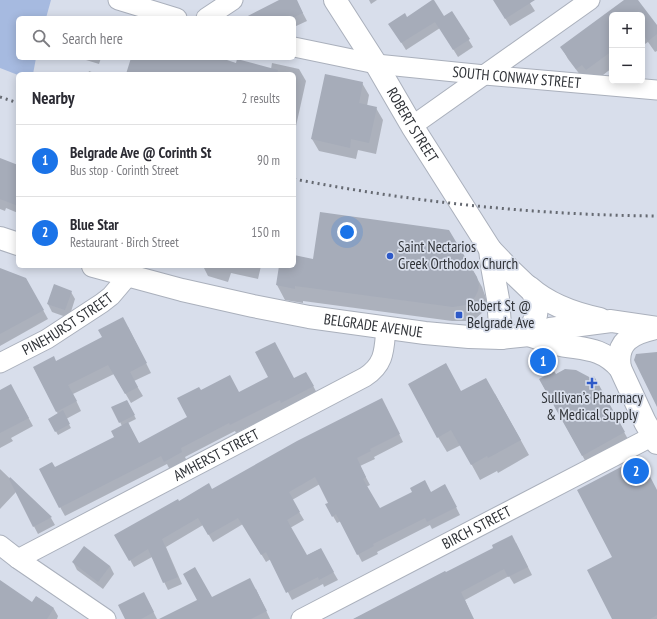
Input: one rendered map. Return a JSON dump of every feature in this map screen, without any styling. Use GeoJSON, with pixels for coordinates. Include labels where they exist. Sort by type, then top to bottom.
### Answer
{"type":"FeatureCollection","features":[{"type":"Feature","properties":{"kind":"main road","name":"ROBERT STREET"},"geometry":{"type":"LineString","coordinates":[[335,0],[376,64],[412,126],[490,249],[529,288]]}},
{"type":"Feature","properties":{"kind":"main road"},"geometry":{"type":"LineString","coordinates":[[0,238],[16,243]]}},
{"type":"Feature","properties":{"kind":"main road","name":"ROBERT STREET"},"geometry":{"type":"LineString","coordinates":[[490,249],[498,299],[501,338]]}},
{"type":"Feature","properties":{"kind":"main road","name":"BELGRADE AVENUE"},"geometry":{"type":"LineString","coordinates":[[100,268],[182,290],[268,309],[386,328],[462,336],[501,338],[529,335],[550,329],[611,321],[656,328]]}},
{"type":"Feature","properties":{"kind":"main road"},"geometry":{"type":"LineString","coordinates":[[529,288],[555,304],[580,314],[611,321]]}},
{"type":"Feature","properties":{"kind":"main road"},"geometry":{"type":"LineString","coordinates":[[529,288],[535,297],[537,308],[529,335],[557,344],[593,350],[610,358],[620,368],[655,440]]}},
{"type":"Feature","properties":{"kind":"main road"},"geometry":{"type":"LineString","coordinates":[[620,368],[619,354],[624,343],[638,333],[656,328]]}},
{"type":"Feature","properties":{"kind":"street"},"geometry":{"type":"LineString","coordinates":[[118,0],[170,16]]}},
{"type":"Feature","properties":{"kind":"street"},"geometry":{"type":"LineString","coordinates":[[209,16],[233,0]]}},
{"type":"Feature","properties":{"kind":"street"},"geometry":{"type":"LineString","coordinates":[[412,126],[590,0]]}},
{"type":"Feature","properties":{"kind":"street","name":"SOUTH CONWAY STREET"},"geometry":{"type":"LineString","coordinates":[[296,47],[376,64],[657,90]]}},
{"type":"Feature","properties":{"kind":"street","name":"PINEHURST STREET"},"geometry":{"type":"LineString","coordinates":[[0,363],[47,339],[102,303],[111,296],[128,276]]}},
{"type":"Feature","properties":{"kind":"street","name":"AMHERST STREET"},"geometry":{"type":"LineString","coordinates":[[18,559],[365,377],[373,371],[381,360],[386,328]]}},
{"type":"Feature","properties":{"kind":"street","name":"BIRCH STREET"},"geometry":{"type":"LineString","coordinates":[[301,619],[655,440]]}},
{"type":"Feature","properties":{"kind":"street"},"geometry":{"type":"LineString","coordinates":[[0,545],[106,619]]}},
{"type":"Feature","properties":{"kind":"shaded area"},"geometry":{"type":"Polygon","coordinates":[[[0,0],[51,0],[47,16],[16,16],[16,60],[36,60],[33,72],[16,72],[16,74],[0,68],[0,0]]]}},
{"type":"Feature","properties":{"kind":"building"},"geometry":{"type":"Polygon","coordinates":[[[279,0],[297,0],[303,13],[296,16],[248,16],[279,0]]]}},
{"type":"Feature","properties":{"kind":"building"},"geometry":{"type":"Polygon","coordinates":[[[434,0],[444,16],[452,11],[470,39],[453,50],[435,22],[401,43],[388,24],[405,13],[407,17],[434,0]]]}},
{"type":"Feature","properties":{"kind":"building"},"geometry":{"type":"Polygon","coordinates":[[[493,0],[535,0],[505,19],[493,0]]]}},
{"type":"Feature","properties":{"kind":"building"},"geometry":{"type":"Polygon","coordinates":[[[624,0],[638,0],[657,25],[657,34],[648,41],[645,37],[645,12],[609,12],[609,53],[586,70],[582,65],[576,69],[560,47],[624,0]]]}},
{"type":"Feature","properties":{"kind":"building"},"geometry":{"type":"Polygon","coordinates":[[[130,60],[227,60],[236,63],[237,60],[241,60],[278,70],[278,72],[127,72],[130,60]]]}},
{"type":"Feature","properties":{"kind":"building"},"geometry":{"type":"Polygon","coordinates":[[[325,74],[363,82],[359,103],[377,107],[369,143],[351,139],[350,148],[311,139],[325,74]]]}},
{"type":"Feature","properties":{"kind":"building"},"geometry":{"type":"Polygon","coordinates":[[[0,158],[16,164],[16,205],[0,199],[0,158]]]}},
{"type":"Feature","properties":{"kind":"building","name":"Saint Nectarios Greek Orthodox Church"},"geometry":{"type":"Polygon","coordinates":[[[320,212],[449,230],[477,277],[479,285],[478,291],[475,297],[466,305],[453,307],[295,286],[295,289],[276,285],[279,268],[296,268],[296,255],[313,259],[320,212]]]}},
{"type":"Feature","properties":{"kind":"building"},"geometry":{"type":"Polygon","coordinates":[[[0,268],[26,278],[44,310],[0,334],[0,268]]]}},
{"type":"Feature","properties":{"kind":"building"},"geometry":{"type":"Polygon","coordinates":[[[54,284],[72,291],[65,310],[47,304],[54,284]]]}},
{"type":"Feature","properties":{"kind":"building"},"geometry":{"type":"Polygon","coordinates":[[[123,317],[147,363],[130,372],[138,387],[125,394],[108,365],[68,385],[77,401],[56,412],[33,367],[54,356],[56,361],[102,337],[98,330],[123,317]]]}},
{"type":"Feature","properties":{"kind":"building"},"geometry":{"type":"Polygon","coordinates":[[[275,342],[294,378],[306,372],[314,386],[281,403],[280,400],[230,425],[229,423],[181,448],[182,452],[164,462],[161,456],[59,508],[39,469],[52,462],[55,467],[114,437],[111,431],[128,422],[139,443],[187,417],[177,398],[199,387],[201,390],[230,375],[239,392],[268,377],[255,352],[275,342]]]}},
{"type":"Feature","properties":{"kind":"building"},"geometry":{"type":"Polygon","coordinates":[[[657,352],[657,407],[634,360],[636,354],[657,352]]]}},
{"type":"Feature","properties":{"kind":"building"},"geometry":{"type":"Polygon","coordinates":[[[446,363],[461,391],[486,378],[521,440],[488,458],[487,456],[471,465],[451,430],[437,438],[408,384],[446,363]]]}},
{"type":"Feature","properties":{"kind":"building"},"geometry":{"type":"Polygon","coordinates":[[[565,369],[576,370],[591,378],[594,376],[625,432],[582,456],[539,379],[554,371],[556,374],[565,369]]]}},
{"type":"Feature","properties":{"kind":"building"},"geometry":{"type":"Polygon","coordinates":[[[11,384],[29,418],[0,433],[0,390],[11,384]]]}},
{"type":"Feature","properties":{"kind":"building"},"geometry":{"type":"Polygon","coordinates":[[[382,398],[400,434],[370,449],[371,451],[357,458],[366,477],[363,479],[380,508],[412,492],[410,488],[425,480],[431,492],[445,484],[457,507],[427,522],[425,518],[373,544],[374,546],[357,555],[336,514],[332,517],[325,504],[328,503],[315,477],[289,492],[300,512],[287,520],[307,555],[321,548],[334,572],[319,580],[318,577],[286,593],[266,552],[261,555],[238,518],[208,535],[198,518],[162,539],[178,577],[163,583],[148,549],[129,561],[114,535],[178,499],[179,501],[209,483],[212,489],[297,441],[382,398]]]}},
{"type":"Feature","properties":{"kind":"building"},"geometry":{"type":"Polygon","coordinates":[[[127,400],[135,415],[119,423],[111,407],[127,400]]]}},
{"type":"Feature","properties":{"kind":"building"},"geometry":{"type":"Polygon","coordinates":[[[63,410],[70,424],[55,432],[48,419],[63,410]]]}},
{"type":"Feature","properties":{"kind":"building"},"geometry":{"type":"Polygon","coordinates":[[[640,457],[657,490],[657,615],[650,619],[612,619],[587,570],[612,557],[577,490],[640,457]]]}},
{"type":"Feature","properties":{"kind":"building"},"geometry":{"type":"Polygon","coordinates":[[[10,477],[52,517],[33,527],[9,479],[10,477]]]}},
{"type":"Feature","properties":{"kind":"building"},"geometry":{"type":"Polygon","coordinates":[[[512,535],[528,567],[508,577],[504,569],[461,592],[474,619],[353,619],[493,548],[492,545],[512,535]]]}},
{"type":"Feature","properties":{"kind":"building"},"geometry":{"type":"Polygon","coordinates":[[[84,546],[110,566],[98,582],[72,562],[84,546]]]}},
{"type":"Feature","properties":{"kind":"building"},"geometry":{"type":"Polygon","coordinates":[[[195,567],[212,597],[250,578],[267,611],[251,619],[159,619],[197,600],[183,574],[195,567]]]}},
{"type":"Feature","properties":{"kind":"building"},"geometry":{"type":"Polygon","coordinates":[[[0,580],[32,602],[36,596],[54,608],[47,619],[0,619],[0,580]]]}},
{"type":"Feature","properties":{"kind":"building"},"geometry":{"type":"Polygon","coordinates":[[[144,592],[154,612],[141,619],[125,619],[118,605],[144,592]]]}},
{"type":"Feature","properties":{"kind":"railway"},"geometry":{"type":"LineString","coordinates":[[0,97],[16,102]]}},
{"type":"Feature","properties":{"kind":"railway"},"geometry":{"type":"LineString","coordinates":[[296,179],[429,201],[474,206],[566,213],[657,216]]}},
{"type":"Feature","properties":{"kind":"place","name":"Saint Nectarios Greek Orthodox Church"},"geometry":{"type":"Point","coordinates":[390,256]}},
{"type":"Feature","properties":{"kind":"place","name":"Robert St @ Belgrade Ave"},"geometry":{"type":"Point","coordinates":[459,315]}},
{"type":"Feature","properties":{"kind":"place","name":"Belgrade Ave @ Corinth St"},"geometry":{"type":"Point","coordinates":[543,361]}},
{"type":"Feature","properties":{"kind":"place","name":"Sullivan’s Pharmacy & Medical Supply"},"geometry":{"type":"Point","coordinates":[592,383]}},
{"type":"Feature","properties":{"kind":"place","name":"Blue Star"},"geometry":{"type":"Point","coordinates":[636,471]}}]}
